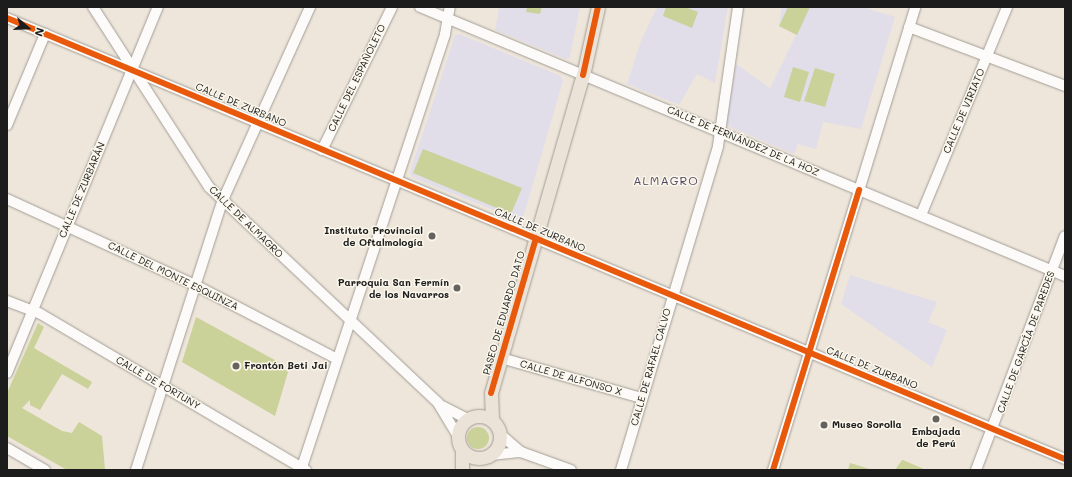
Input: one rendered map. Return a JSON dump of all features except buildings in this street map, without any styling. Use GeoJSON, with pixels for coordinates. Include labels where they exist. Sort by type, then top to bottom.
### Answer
{"type":"FeatureCollection","features":[{"type":"Feature","properties":{"kind":"main road","name":"PASEO DE EDUARDO DATO"},"geometry":{"type":"LineString","coordinates":[[492,420],[491,393],[583,75],[598,7]]}},
{"type":"Feature","properties":{"kind":"main road","name":"PASEO DE EDUARDO DATO"},"geometry":{"type":"LineString","coordinates":[[471,418],[491,393]]}},
{"type":"Feature","properties":{"kind":"main road"},"geometry":{"type":"LineString","coordinates":[[477,470],[489,456],[500,443],[500,434],[492,420],[471,418],[457,435],[462,460],[489,456]]}},
{"type":"Feature","properties":{"kind":"street","name":"CALLE DE ALMAGRO"},"geometry":{"type":"LineString","coordinates":[[93,7],[132,70],[222,202],[438,403],[457,435]]}},
{"type":"Feature","properties":{"kind":"street","name":"CALLE DE ZURBARÁN"},"geometry":{"type":"LineString","coordinates":[[7,373],[158,7]]}},
{"type":"Feature","properties":{"kind":"street"},"geometry":{"type":"LineString","coordinates":[[136,470],[222,202],[310,7]]}},
{"type":"Feature","properties":{"kind":"street","name":"CALLE DEL ESPAÑOLETO"},"geometry":{"type":"LineString","coordinates":[[322,150],[392,7]]}},
{"type":"Feature","properties":{"kind":"street","name":"CALLE DE FERNÁNDEZ DE LA HOZ"},"geometry":{"type":"LineString","coordinates":[[420,7],[1065,276]]}},
{"type":"Feature","properties":{"kind":"street"},"geometry":{"type":"LineString","coordinates":[[303,469],[336,359],[396,181],[450,7]]}},
{"type":"Feature","properties":{"kind":"street","name":"CALLE DE RAFAEL CALVO"},"geometry":{"type":"LineString","coordinates":[[621,470],[670,298],[718,146],[718,131],[738,7]]}},
{"type":"Feature","properties":{"kind":"street"},"geometry":{"type":"LineString","coordinates":[[773,470],[915,7]]}},
{"type":"Feature","properties":{"kind":"street","name":"CALLE DE VIRIATO"},"geometry":{"type":"LineString","coordinates":[[920,215],[1007,7]]}},
{"type":"Feature","properties":{"kind":"street","name":"CALLE DE ZURBANO"},"geometry":{"type":"LineString","coordinates":[[7,18],[536,238],[670,298],[809,353],[1065,459]]}},
{"type":"Feature","properties":{"kind":"street"},"geometry":{"type":"LineString","coordinates":[[909,27],[988,54],[1065,86]]}},
{"type":"Feature","properties":{"kind":"street"},"geometry":{"type":"LineString","coordinates":[[7,125],[45,34]]}},
{"type":"Feature","properties":{"kind":"street","name":"CALLE DEL MONTE ESQUINZA"},"geometry":{"type":"LineString","coordinates":[[7,199],[68,224],[195,286],[336,359]]}},
{"type":"Feature","properties":{"kind":"street","name":"CALLE DE GARCÍA DE PAREDES"},"geometry":{"type":"LineString","coordinates":[[976,470],[1065,236]]}},
{"type":"Feature","properties":{"kind":"street","name":"CALLE DE FORTUNY"},"geometry":{"type":"LineString","coordinates":[[7,301],[32,310],[303,469]]}},
{"type":"Feature","properties":{"kind":"street","name":"CALLE DE ALFONSO X"},"geometry":{"type":"LineString","coordinates":[[501,358],[641,398]]}},
{"type":"Feature","properties":{"kind":"street","name":"CALLE DE ALMAGRO"},"geometry":{"type":"LineString","coordinates":[[438,403],[471,418]]}},
{"type":"Feature","properties":{"kind":"street"},"geometry":{"type":"LineString","coordinates":[[500,434],[520,452],[571,470]]}},
{"type":"Feature","properties":{"kind":"street"},"geometry":{"type":"LineString","coordinates":[[7,448],[44,470]]}},
{"type":"Feature","properties":{"kind":"street"},"geometry":{"type":"LineString","coordinates":[[489,456],[520,452]]}},
{"type":"Feature","properties":{"kind":"street"},"geometry":{"type":"LineString","coordinates":[[456,470],[462,460]]}},
{"type":"Feature","properties":{"kind":"shaded area"},"geometry":{"type":"Polygon","coordinates":[[[580,7],[570,57],[566,59],[495,30],[499,8],[580,7]]]}},
{"type":"Feature","properties":{"kind":"shaded area"},"geometry":{"type":"Polygon","coordinates":[[[657,7],[728,7],[715,83],[697,74],[679,105],[627,84],[641,41],[657,7]]]}},
{"type":"Feature","properties":{"kind":"shaded area"},"geometry":{"type":"Polygon","coordinates":[[[782,7],[863,7],[895,17],[861,129],[823,122],[816,149],[798,144],[794,154],[728,126],[726,122],[736,64],[770,88],[796,35],[779,26],[782,7]]]}},
{"type":"Feature","properties":{"kind":"shaded area"},"geometry":{"type":"Polygon","coordinates":[[[459,34],[561,76],[563,81],[523,218],[518,220],[412,177],[410,172],[455,35],[459,34]]]}},
{"type":"Feature","properties":{"kind":"shaded area"},"geometry":{"type":"Polygon","coordinates":[[[850,275],[937,302],[928,322],[947,330],[932,367],[841,304],[850,275]]]}},
{"type":"Feature","properties":{"kind":"green space"},"geometry":{"type":"Polygon","coordinates":[[[527,7],[542,7],[540,14],[526,12],[527,7]]]}},
{"type":"Feature","properties":{"kind":"green space"},"geometry":{"type":"Polygon","coordinates":[[[666,7],[685,7],[698,12],[692,28],[663,16],[666,7]]]}},
{"type":"Feature","properties":{"kind":"green space"},"geometry":{"type":"Polygon","coordinates":[[[788,7],[810,7],[797,35],[779,26],[788,7]]]}},
{"type":"Feature","properties":{"kind":"green space"},"geometry":{"type":"Polygon","coordinates":[[[793,67],[809,72],[800,102],[784,97],[793,67]]]}},
{"type":"Feature","properties":{"kind":"green space"},"geometry":{"type":"Polygon","coordinates":[[[815,68],[835,74],[825,107],[804,101],[815,68]]]}},
{"type":"Feature","properties":{"kind":"green space"},"geometry":{"type":"Polygon","coordinates":[[[423,149],[522,188],[511,214],[413,173],[423,149]]]}},
{"type":"Feature","properties":{"kind":"green space","name":"Frontón Beti Jai"},"geometry":{"type":"Polygon","coordinates":[[[196,317],[284,365],[282,368],[288,372],[275,416],[182,362],[196,317]]]}},
{"type":"Feature","properties":{"kind":"green space"},"geometry":{"type":"Polygon","coordinates":[[[38,323],[44,327],[34,348],[92,382],[88,389],[62,374],[40,410],[30,405],[30,400],[22,408],[62,431],[72,433],[79,422],[102,436],[105,470],[67,470],[7,436],[7,393],[38,323]]]}},
{"type":"Feature","properties":{"kind":"green space"},"geometry":{"type":"Polygon","coordinates":[[[474,427],[482,427],[489,434],[489,442],[482,449],[474,449],[467,442],[467,434],[474,427]]]}},
{"type":"Feature","properties":{"kind":"green space"},"geometry":{"type":"Polygon","coordinates":[[[903,460],[926,470],[895,470],[903,460]]]}},
{"type":"Feature","properties":{"kind":"green space"},"geometry":{"type":"Polygon","coordinates":[[[850,463],[873,470],[848,470],[850,463]]]}},
{"type":"Feature","properties":{"kind":"cycle path"},"geometry":{"type":"LineString","coordinates":[[583,75],[598,7]]}},
{"type":"Feature","properties":{"kind":"cycle path"},"geometry":{"type":"LineString","coordinates":[[7,18],[1065,459]]}},
{"type":"Feature","properties":{"kind":"cycle path"},"geometry":{"type":"LineString","coordinates":[[773,470],[859,190]]}},
{"type":"Feature","properties":{"kind":"cycle path"},"geometry":{"type":"LineString","coordinates":[[491,393],[536,238]]}},
{"type":"Feature","properties":{"kind":"place","name":"Instituto Provincial de Oftalmología"},"geometry":{"type":"Point","coordinates":[432,236]}},
{"type":"Feature","properties":{"kind":"place","name":"Parroquia San Fermín de los Navarros"},"geometry":{"type":"Point","coordinates":[457,288]}},
{"type":"Feature","properties":{"kind":"place","name":"Frontón Beti Jai"},"geometry":{"type":"Point","coordinates":[236,366]}},
{"type":"Feature","properties":{"kind":"place","name":"Embajada de Perú"},"geometry":{"type":"Point","coordinates":[936,419]}},
{"type":"Feature","properties":{"kind":"place","name":"Museo Sorolla"},"geometry":{"type":"Point","coordinates":[824,425]}},
{"type":"Feature","properties":{"kind":"district","name":"ALMAGRO"},"geometry":{"type":"Point","coordinates":[666,181]}}]}
